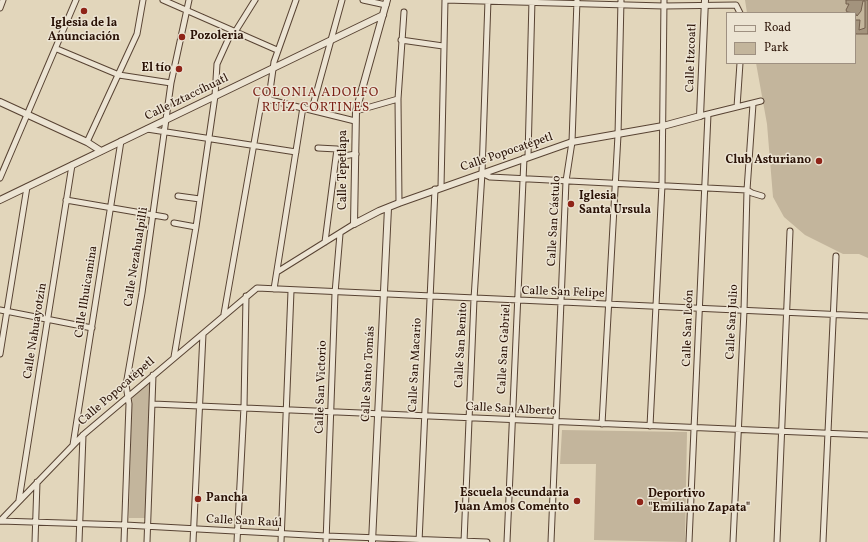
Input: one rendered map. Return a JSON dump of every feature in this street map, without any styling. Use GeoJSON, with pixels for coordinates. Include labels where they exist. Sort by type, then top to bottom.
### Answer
{"type":"FeatureCollection","features":[{"type":"Feature","properties":{"kind":"street"},"geometry":{"type":"LineString","coordinates":[[0,8],[3,0]]}},
{"type":"Feature","properties":{"kind":"street"},"geometry":{"type":"LineString","coordinates":[[0,178],[57,49],[76,0]]}},
{"type":"Feature","properties":{"kind":"street"},"geometry":{"type":"LineString","coordinates":[[87,142],[137,34],[143,0]]}},
{"type":"Feature","properties":{"kind":"street"},"geometry":{"type":"LineString","coordinates":[[163,0],[277,50]]}},
{"type":"Feature","properties":{"kind":"street","name":"Calle Nezahualpilli"},"geometry":{"type":"LineString","coordinates":[[124,542],[128,396],[126,385],[153,216],[171,83],[189,0]]}},
{"type":"Feature","properties":{"kind":"street"},"geometry":{"type":"LineString","coordinates":[[174,357],[196,227],[215,96],[217,64],[233,32],[255,0]]}},
{"type":"Feature","properties":{"kind":"street"},"geometry":{"type":"LineString","coordinates":[[269,98],[277,50],[296,0]]}},
{"type":"Feature","properties":{"kind":"street"},"geometry":{"type":"LineString","coordinates":[[312,109],[329,42],[342,0]]}},
{"type":"Feature","properties":{"kind":"street"},"geometry":{"type":"LineString","coordinates":[[363,0],[386,2]]}},
{"type":"Feature","properties":{"kind":"street"},"geometry":{"type":"LineString","coordinates":[[445,0],[705,3],[736,5],[740,12]]}},
{"type":"Feature","properties":{"kind":"street","name":"Calle San Macario"},"geometry":{"type":"LineString","coordinates":[[419,541],[430,297],[438,188],[445,0]]}},
{"type":"Feature","properties":{"kind":"street","name":"Calle San Benito"},"geometry":{"type":"LineString","coordinates":[[464,542],[468,418],[482,173],[488,1]]}},
{"type":"Feature","properties":{"kind":"street","name":"Calle San Gabriel"},"geometry":{"type":"LineString","coordinates":[[507,542],[523,178],[526,157],[532,1]]}},
{"type":"Feature","properties":{"kind":"street","name":"Calle Tepetlapa"},"geometry":{"type":"LineString","coordinates":[[354,224],[356,111],[386,2]]}},
{"type":"Feature","properties":{"kind":"street","name":"Calle San Cástulo"},"geometry":{"type":"LineString","coordinates":[[551,542],[560,302],[566,181],[572,142],[577,2]]}},
{"type":"Feature","properties":{"kind":"street"},"geometry":{"type":"LineString","coordinates":[[602,424],[618,135],[621,2]]}},
{"type":"Feature","properties":{"kind":"street"},"geometry":{"type":"LineString","coordinates":[[650,426],[662,185],[664,3]]}},
{"type":"Feature","properties":{"kind":"street","name":"Calle Itzcoatl"},"geometry":{"type":"LineString","coordinates":[[700,116],[705,3]]}},
{"type":"Feature","properties":{"kind":"street"},"geometry":{"type":"LineString","coordinates":[[400,203],[398,99],[404,12]]}},
{"type":"Feature","properties":{"kind":"street","name":"Calle Iztaccíhuatl"},"geometry":{"type":"LineString","coordinates":[[0,200],[383,15]]}},
{"type":"Feature","properties":{"kind":"street"},"geometry":{"type":"LineString","coordinates":[[401,40],[443,46]]}},
{"type":"Feature","properties":{"kind":"street"},"geometry":{"type":"LineString","coordinates":[[57,49],[119,75],[171,83]]}},
{"type":"Feature","properties":{"kind":"street"},"geometry":{"type":"LineString","coordinates":[[737,107],[740,64]]}},
{"type":"Feature","properties":{"kind":"street"},"geometry":{"type":"LineString","coordinates":[[224,314],[262,98],[269,98],[355,121]]}},
{"type":"Feature","properties":{"kind":"street"},"geometry":{"type":"LineString","coordinates":[[356,111],[398,99]]}},
{"type":"Feature","properties":{"kind":"street","name":"Calle Popocatépetl"},"geometry":{"type":"LineString","coordinates":[[277,272],[354,224],[388,208],[438,188],[572,142],[663,126],[761,101]]}},
{"type":"Feature","properties":{"kind":"street"},"geometry":{"type":"LineString","coordinates":[[0,102],[87,142],[101,151]]}},
{"type":"Feature","properties":{"kind":"street","name":"Calle San Julio"},"geometry":{"type":"LineString","coordinates":[[732,542],[744,311],[747,190],[753,104]]}},
{"type":"Feature","properties":{"kind":"street"},"geometry":{"type":"LineString","coordinates":[[274,289],[303,107]]}},
{"type":"Feature","properties":{"kind":"street","name":"Calle San León"},"geometry":{"type":"LineString","coordinates":[[689,542],[708,114]]}},
{"type":"Feature","properties":{"kind":"street"},"geometry":{"type":"LineString","coordinates":[[147,129],[296,152]]}},
{"type":"Feature","properties":{"kind":"street","name":"Calle Ilhuicamina"},"geometry":{"type":"LineString","coordinates":[[73,445],[121,141]]}},
{"type":"Feature","properties":{"kind":"street"},"geometry":{"type":"LineString","coordinates":[[318,148],[337,149],[325,242]]}},
{"type":"Feature","properties":{"kind":"street"},"geometry":{"type":"LineString","coordinates":[[337,157],[356,154]]}},
{"type":"Feature","properties":{"kind":"street","name":"Calle Nahuayotzin"},"geometry":{"type":"LineString","coordinates":[[19,501],[49,320],[72,165]]}},
{"type":"Feature","properties":{"kind":"street"},"geometry":{"type":"LineString","coordinates":[[482,173],[490,177],[747,190],[762,196]]}},
{"type":"Feature","properties":{"kind":"street"},"geometry":{"type":"LineString","coordinates":[[0,354],[27,187]]}},
{"type":"Feature","properties":{"kind":"street"},"geometry":{"type":"LineString","coordinates":[[178,196],[200,199]]}},
{"type":"Feature","properties":{"kind":"street"},"geometry":{"type":"LineString","coordinates":[[66,200],[165,217]]}},
{"type":"Feature","properties":{"kind":"street","name":"Calle Santo Tomás"},"geometry":{"type":"LineString","coordinates":[[373,540],[377,414],[388,208]]}},
{"type":"Feature","properties":{"kind":"street"},"geometry":{"type":"LineString","coordinates":[[174,223],[196,227]]}},
{"type":"Feature","properties":{"kind":"street"},"geometry":{"type":"LineString","coordinates":[[777,542],[790,231]]}},
{"type":"Feature","properties":{"kind":"street","name":"Calle San Victorio"},"geometry":{"type":"LineString","coordinates":[[326,539],[336,293],[340,234]]}},
{"type":"Feature","properties":{"kind":"street"},"geometry":{"type":"LineString","coordinates":[[823,542],[836,256]]}},
{"type":"Feature","properties":{"kind":"street","name":"Calle Popocatépetl"},"geometry":{"type":"LineString","coordinates":[[0,521],[83,435],[203,334],[224,314],[257,288]]}},
{"type":"Feature","properties":{"kind":"street","name":"Calle San Felipe"},"geometry":{"type":"LineString","coordinates":[[257,288],[291,291],[868,316]]}},
{"type":"Feature","properties":{"kind":"street"},"geometry":{"type":"LineString","coordinates":[[281,542],[291,291]]}},
{"type":"Feature","properties":{"kind":"street"},"geometry":{"type":"LineString","coordinates":[[237,542],[244,407],[246,296]]}},
{"type":"Feature","properties":{"kind":"street"},"geometry":{"type":"LineString","coordinates":[[0,310],[92,328]]}},
{"type":"Feature","properties":{"kind":"street"},"geometry":{"type":"LineString","coordinates":[[193,542],[198,405],[203,334]]}},
{"type":"Feature","properties":{"kind":"street"},"geometry":{"type":"LineString","coordinates":[[147,542],[153,375]]}},
{"type":"Feature","properties":{"kind":"street","name":"Calle San Alberto"},"geometry":{"type":"LineString","coordinates":[[153,404],[424,415],[827,435],[868,435]]}},
{"type":"Feature","properties":{"kind":"street"},"geometry":{"type":"LineString","coordinates":[[79,542],[83,435]]}},
{"type":"Feature","properties":{"kind":"street"},"geometry":{"type":"LineString","coordinates":[[36,542],[37,482]]}},
{"type":"Feature","properties":{"kind":"street","name":"Calle San Raúl"},"geometry":{"type":"LineString","coordinates":[[0,521],[148,526],[282,534],[326,539],[487,542]]}},
{"type":"Feature","properties":{"kind":"green space","name":"Club Asturiano"},"geometry":{"type":"Polygon","coordinates":[[[745,0],[868,0],[868,258],[859,254],[843,254],[805,235],[784,217],[773,197],[767,124],[756,64],[856,64],[856,12],[747,12],[745,0]]]}},
{"type":"Feature","properties":{"kind":"green space"},"geometry":{"type":"Polygon","coordinates":[[[150,382],[145,518],[129,518],[132,398],[150,382]]]}},
{"type":"Feature","properties":{"kind":"green space","name":"Deportivo \"Emiliano Zapata\""},"geometry":{"type":"Polygon","coordinates":[[[562,430],[687,432],[685,542],[594,540],[596,464],[560,464],[562,430]]]}},
{"type":"Feature","properties":{"kind":"shaded area"},"geometry":{"type":"Polygon","coordinates":[[[846,0],[868,0],[868,34],[856,34],[856,20],[860,20],[859,30],[865,28],[865,1],[863,1],[861,11],[857,16],[856,12],[847,12],[846,10],[849,4],[846,4],[846,0]]]}},
{"type":"Feature","properties":{"kind":"place","name":"Iglesia de la Anunciación"},"geometry":{"type":"Point","coordinates":[84,11]}},
{"type":"Feature","properties":{"kind":"place","name":"Pozoleria"},"geometry":{"type":"Point","coordinates":[182,37]}},
{"type":"Feature","properties":{"kind":"place","name":"El tío"},"geometry":{"type":"Point","coordinates":[179,69]}},
{"type":"Feature","properties":{"kind":"place","name":"Club Asturiano"},"geometry":{"type":"Point","coordinates":[819,161]}},
{"type":"Feature","properties":{"kind":"place","name":"Iglesia Santa Ursula"},"geometry":{"type":"Point","coordinates":[571,204]}},
{"type":"Feature","properties":{"kind":"place","name":"Pancha"},"geometry":{"type":"Point","coordinates":[198,499]}},
{"type":"Feature","properties":{"kind":"place","name":"Escuela Secundaria Juan Amos Comento"},"geometry":{"type":"Point","coordinates":[577,501]}},
{"type":"Feature","properties":{"kind":"place","name":"Deportivo \"Emiliano Zapata\""},"geometry":{"type":"Point","coordinates":[640,502]}},
{"type":"Feature","properties":{"kind":"district","name":"COLONIA ADOLFO RUÍZ CORTINES"},"geometry":{"type":"Point","coordinates":[316,102]}}]}
